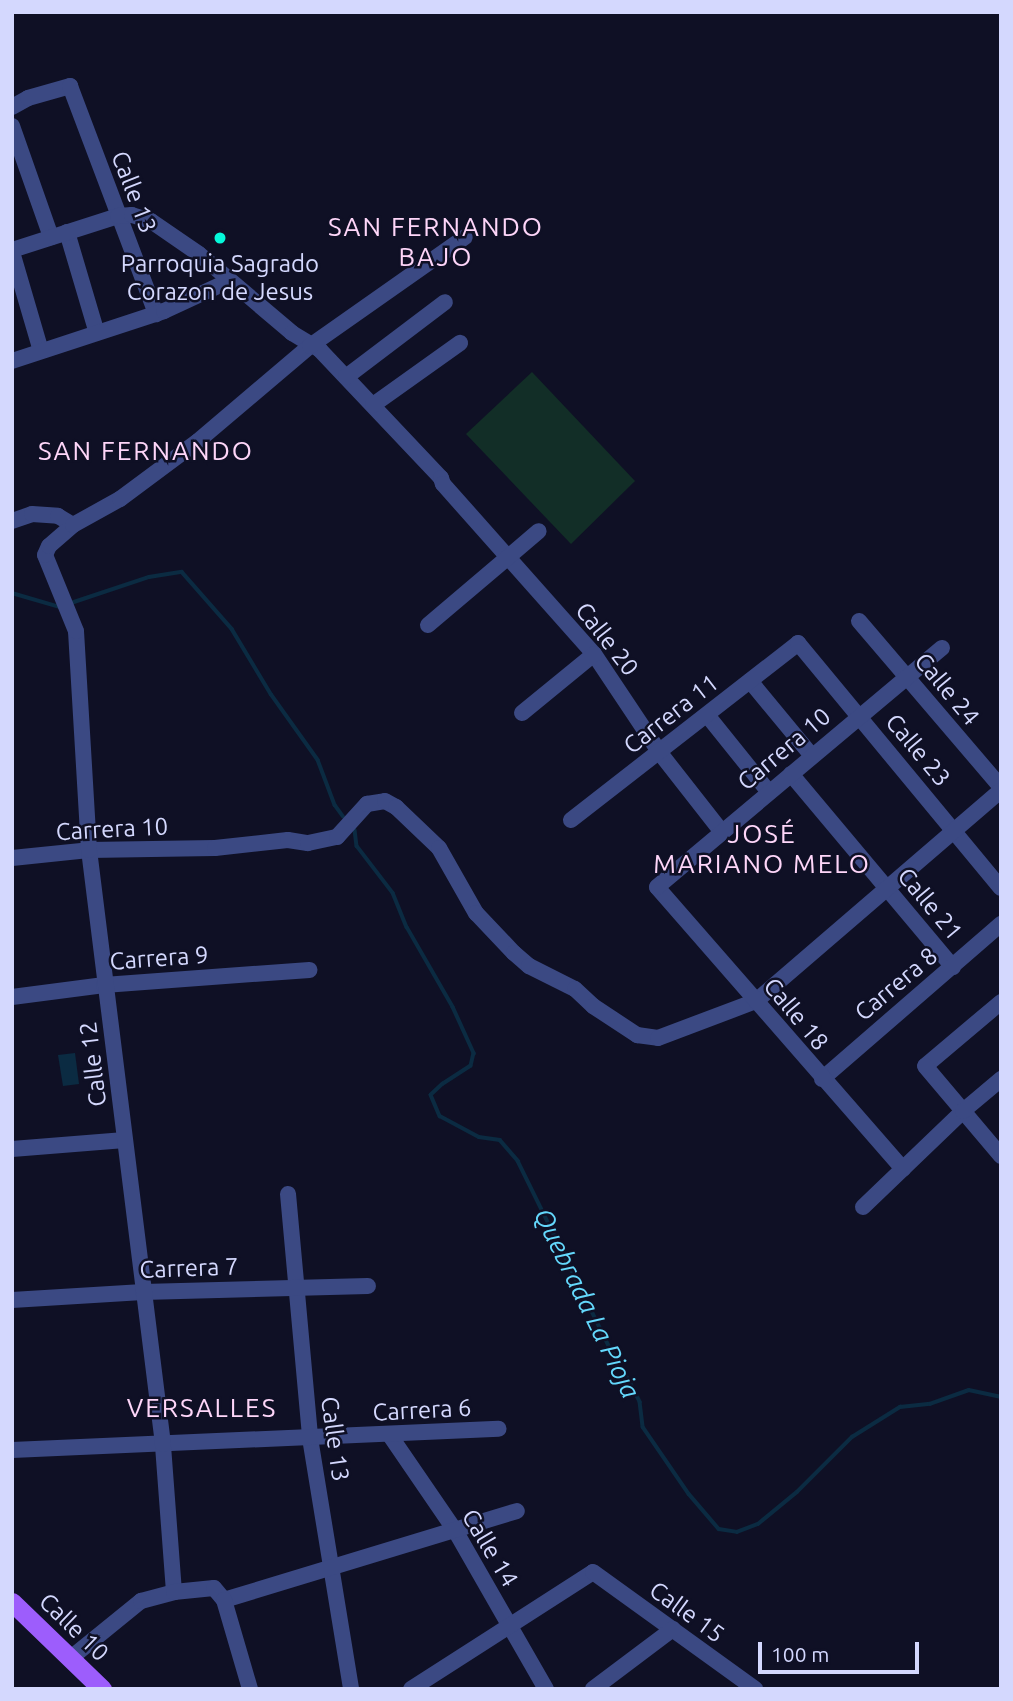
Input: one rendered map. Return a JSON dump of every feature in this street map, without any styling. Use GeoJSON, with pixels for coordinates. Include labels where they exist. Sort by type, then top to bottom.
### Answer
{"type":"FeatureCollection","features":[{"type":"Feature","properties":{"kind":"main road","name":"Calle 10"},"geometry":{"type":"LineString","coordinates":[[12,1602],[72,1657],[102,1689]]}},
{"type":"Feature","properties":{"kind":"street","name":"Calle 13"},"geometry":{"type":"LineString","coordinates":[[12,107],[28,98],[70,86],[156,314]]}},
{"type":"Feature","properties":{"kind":"street"},"geometry":{"type":"LineString","coordinates":[[12,126],[51,237]]}},
{"type":"Feature","properties":{"kind":"street"},"geometry":{"type":"LineString","coordinates":[[41,351],[12,251],[118,216],[132,215],[151,221],[199,254],[310,346],[320,350],[441,478],[443,484],[435,485],[316,359],[310,346]]}},
{"type":"Feature","properties":{"kind":"street"},"geometry":{"type":"LineString","coordinates":[[67,232],[97,333]]}},
{"type":"Feature","properties":{"kind":"street"},"geometry":{"type":"LineString","coordinates":[[12,521],[32,514],[58,516],[73,525],[120,499],[310,346],[466,237]]}},
{"type":"Feature","properties":{"kind":"street"},"geometry":{"type":"LineString","coordinates":[[12,360],[156,314],[229,281]]}},
{"type":"Feature","properties":{"kind":"street"},"geometry":{"type":"LineString","coordinates":[[346,377],[445,302]]}},
{"type":"Feature","properties":{"kind":"street"},"geometry":{"type":"LineString","coordinates":[[373,405],[460,343]]}},
{"type":"Feature","properties":{"kind":"street","name":"Calle 20"},"geometry":{"type":"LineString","coordinates":[[443,484],[594,653],[660,753],[722,832]]}},
{"type":"Feature","properties":{"kind":"street","name":"Calle 12"},"geometry":{"type":"LineString","coordinates":[[73,525],[55,539],[45,555],[53,579],[71,613],[78,662],[89,850],[163,1444],[174,1592]]}},
{"type":"Feature","properties":{"kind":"street"},"geometry":{"type":"LineString","coordinates":[[428,625],[539,531]]}},
{"type":"Feature","properties":{"kind":"street","name":"Calle 24"},"geometry":{"type":"LineString","coordinates":[[859,621],[1001,789]]}},
{"type":"Feature","properties":{"kind":"street","name":"Carrera 11"},"geometry":{"type":"LineString","coordinates":[[571,820],[798,643]]}},
{"type":"Feature","properties":{"kind":"street","name":"Calle 23"},"geometry":{"type":"LineString","coordinates":[[798,643],[1001,888]]}},
{"type":"Feature","properties":{"kind":"street","name":"Carrera 10"},"geometry":{"type":"LineString","coordinates":[[657,887],[942,648]]}},
{"type":"Feature","properties":{"kind":"street"},"geometry":{"type":"LineString","coordinates":[[522,713],[594,653]]}},
{"type":"Feature","properties":{"kind":"street"},"geometry":{"type":"LineString","coordinates":[[750,681],[812,756]]}},
{"type":"Feature","properties":{"kind":"street"},"geometry":{"type":"LineString","coordinates":[[707,715],[769,792]]}},
{"type":"Feature","properties":{"kind":"street","name":"Calle 21"},"geometry":{"type":"LineString","coordinates":[[791,774],[953,967]]}},
{"type":"Feature","properties":{"kind":"street"},"geometry":{"type":"LineString","coordinates":[[756,1001],[1001,789]]}},
{"type":"Feature","properties":{"kind":"street","name":"Carrera 10"},"geometry":{"type":"LineString","coordinates":[[12,858],[89,850],[215,848],[288,840],[309,842],[337,837],[367,804],[385,800],[439,848],[476,913],[500,940],[529,966],[575,989],[593,1006],[637,1035],[658,1038],[756,1001]]}},
{"type":"Feature","properties":{"kind":"street","name":"Calle 18"},"geometry":{"type":"LineString","coordinates":[[657,887],[902,1169]]}},
{"type":"Feature","properties":{"kind":"street","name":"Carrera 8"},"geometry":{"type":"LineString","coordinates":[[822,1079],[1001,924]]}},
{"type":"Feature","properties":{"kind":"street","name":"Carrera 9"},"geometry":{"type":"LineString","coordinates":[[12,997],[104,985],[309,970]]}},
{"type":"Feature","properties":{"kind":"street"},"geometry":{"type":"LineString","coordinates":[[1001,1002],[925,1066],[1001,1156]]}},
{"type":"Feature","properties":{"kind":"street"},"geometry":{"type":"LineString","coordinates":[[863,1207],[963,1111],[1001,1079]]}},
{"type":"Feature","properties":{"kind":"street"},"geometry":{"type":"LineString","coordinates":[[12,1149],[125,1140]]}},
{"type":"Feature","properties":{"kind":"street","name":"Calle 13"},"geometry":{"type":"LineString","coordinates":[[288,1194],[294,1286],[310,1438],[351,1689]]}},
{"type":"Feature","properties":{"kind":"street","name":"Carrera 7"},"geometry":{"type":"LineString","coordinates":[[12,1300],[294,1286],[368,1286]]}},
{"type":"Feature","properties":{"kind":"street","name":"Carrera 6"},"geometry":{"type":"LineString","coordinates":[[12,1450],[499,1429]]}},
{"type":"Feature","properties":{"kind":"street","name":"Calle 14"},"geometry":{"type":"LineString","coordinates":[[389,1434],[456,1532],[547,1689]]}},
{"type":"Feature","properties":{"kind":"street"},"geometry":{"type":"LineString","coordinates":[[224,1600],[456,1532],[517,1511]]}},
{"type":"Feature","properties":{"kind":"street","name":"Calle 15"},"geometry":{"type":"LineString","coordinates":[[510,1627],[593,1572],[755,1689]]}},
{"type":"Feature","properties":{"kind":"street"},"geometry":{"type":"LineString","coordinates":[[72,1657],[141,1601],[174,1592],[214,1588],[224,1600],[250,1689]]}},
{"type":"Feature","properties":{"kind":"street"},"geometry":{"type":"LineString","coordinates":[[411,1689],[510,1627]]}},
{"type":"Feature","properties":{"kind":"street"},"geometry":{"type":"LineString","coordinates":[[593,1689],[673,1629]]}},
{"type":"Feature","properties":{"kind":"green space"},"geometry":{"type":"Polygon","coordinates":[[[532,372],[635,481],[571,544],[466,434],[532,372]]]}},
{"type":"Feature","properties":{"kind":"water"},"geometry":{"type":"Polygon","coordinates":[[[75,1053],[79,1084],[63,1086],[58,1055],[75,1053]]]}},
{"type":"Feature","properties":{"kind":"waterway","name":"Quebrada La Pioja"},"geometry":{"type":"LineString","coordinates":[[71,603],[149,577],[182,572],[232,629],[271,694],[318,760],[335,805],[343,816]]}},
{"type":"Feature","properties":{"kind":"waterway","name":"Quebrada La Pioja"},"geometry":{"type":"LineString","coordinates":[[12,593],[60,607]]}},
{"type":"Feature","properties":{"kind":"waterway","name":"Quebrada La Pioja"},"geometry":{"type":"LineString","coordinates":[[355,830],[357,846],[393,893],[407,927],[453,1007],[474,1053],[471,1066],[431,1095],[440,1116],[479,1137],[500,1140],[518,1161],[609,1346],[640,1402],[643,1427],[689,1494],[719,1529],[737,1532],[758,1524],[797,1492],[852,1437],[900,1407],[930,1404],[969,1390],[1001,1397]]}},
{"type":"Feature","properties":{"kind":"place","name":"Parroquia Sagrado Corazon de Jesus"},"geometry":{"type":"Point","coordinates":[220,238]}},
{"type":"Feature","properties":{"kind":"district","name":"SAN FERNANDO BAJO"},"geometry":{"type":"Point","coordinates":[436,242]}},
{"type":"Feature","properties":{"kind":"district","name":"SAN FERNANDO"},"geometry":{"type":"Point","coordinates":[146,451]}},
{"type":"Feature","properties":{"kind":"district","name":"JOSÉ MARIANO MELO"},"geometry":{"type":"Point","coordinates":[762,849]}},
{"type":"Feature","properties":{"kind":"district","name":"VERSALLES"},"geometry":{"type":"Point","coordinates":[202,1408]}}]}
